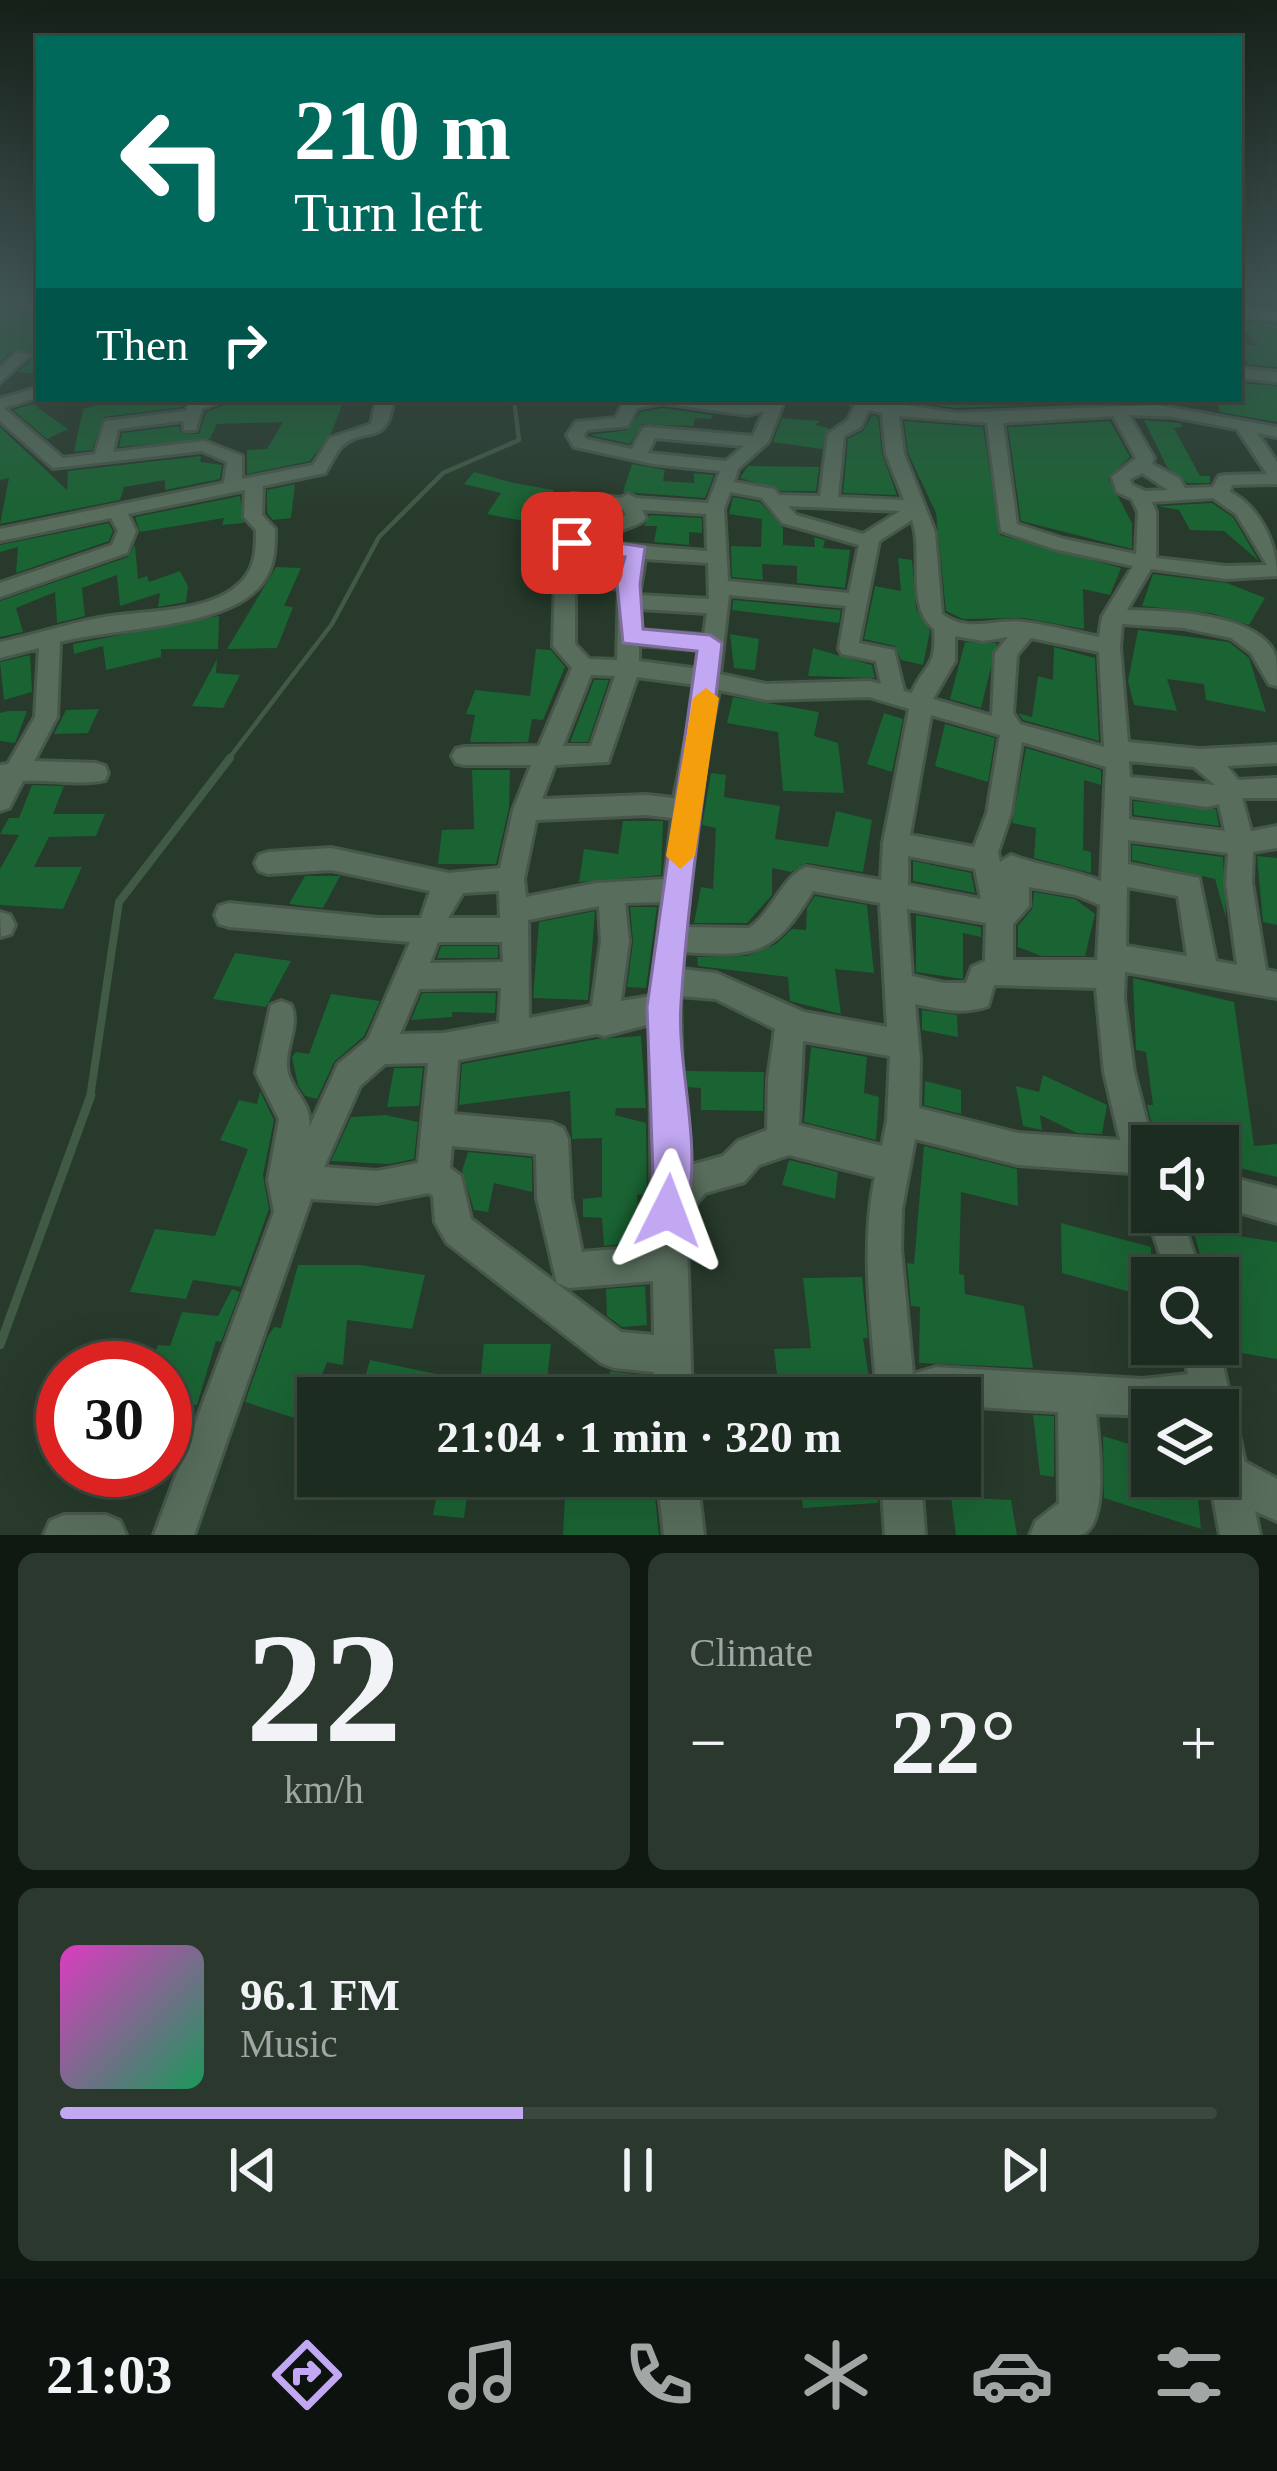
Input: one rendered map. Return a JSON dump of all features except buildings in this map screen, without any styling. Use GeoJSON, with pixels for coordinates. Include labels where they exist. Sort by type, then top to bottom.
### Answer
{"type":"FeatureCollection","features":[{"type":"Feature","properties":{"kind":"street"},"geometry":{"type":"LineString","coordinates":[[1242,373],[1276,379]]}},
{"type":"Feature","properties":{"kind":"street"},"geometry":{"type":"LineString","coordinates":[[0,650],[107,623],[219,607],[254,585],[267,538],[266,529],[253,518],[236,460],[204,446],[52,462],[38,441],[0,408],[36,393]]}},
{"type":"Feature","properties":{"kind":"street"},"geometry":{"type":"LineString","coordinates":[[179,450],[199,402]]}},
{"type":"Feature","properties":{"kind":"street"},"geometry":{"type":"LineString","coordinates":[[0,535],[319,469],[336,442],[376,430],[384,420],[385,402]]}},
{"type":"Feature","properties":{"kind":"street"},"geometry":{"type":"LineString","coordinates":[[641,402],[630,404],[622,422],[582,426],[575,435],[580,443],[662,460],[723,487],[768,493],[788,519],[869,542]]}},
{"type":"Feature","properties":{"kind":"street"},"geometry":{"type":"LineString","coordinates":[[691,402],[746,410],[773,402]]}},
{"type":"Feature","properties":{"kind":"street"},"geometry":{"type":"LineString","coordinates":[[673,1377],[665,996],[676,891],[718,597],[723,487],[759,442],[776,402]]}},
{"type":"Feature","properties":{"kind":"street"},"geometry":{"type":"LineString","coordinates":[[828,502],[836,434],[855,423],[858,402]]}},
{"type":"Feature","properties":{"kind":"street"},"geometry":{"type":"LineString","coordinates":[[862,402],[890,409],[994,416],[1181,405],[1277,432]]}},
{"type":"Feature","properties":{"kind":"street"},"geometry":{"type":"LineString","coordinates":[[1220,493],[1225,480],[1275,479],[1276,473],[1223,402]]}},
{"type":"Feature","properties":{"kind":"street"},"geometry":{"type":"LineString","coordinates":[[707,404],[710,439],[759,442]]}},
{"type":"Feature","properties":{"kind":"street"},"geometry":{"type":"LineString","coordinates":[[890,409],[895,454],[929,548],[932,617],[944,626],[983,634],[1026,630],[1108,647]]}},
{"type":"Feature","properties":{"kind":"street"},"geometry":{"type":"LineString","coordinates":[[1119,412],[1145,458],[1142,466],[1121,477],[1123,488],[1141,499],[1147,512],[1146,561],[1112,616],[1108,647],[1116,829],[1110,999],[1119,1072],[1135,1125]]}},
{"type":"Feature","properties":{"kind":"street"},"geometry":{"type":"LineString","coordinates":[[104,456],[111,425],[190,416]]}},
{"type":"Feature","properties":{"kind":"street"},"geometry":{"type":"LineString","coordinates":[[994,416],[1009,526],[1049,543],[1146,561],[1257,576],[1277,567],[1246,508],[1220,493],[1141,499]]}},
{"type":"Feature","properties":{"kind":"street"},"geometry":{"type":"LineString","coordinates":[[144,454],[154,420]]}},
{"type":"Feature","properties":{"kind":"street"},"geometry":{"type":"LineString","coordinates":[[639,453],[649,432],[711,434]]}},
{"type":"Feature","properties":{"kind":"street"},"geometry":{"type":"LineString","coordinates":[[652,502],[662,460]]}},
{"type":"Feature","properties":{"kind":"street"},"geometry":{"type":"LineString","coordinates":[[1142,466],[1172,482],[1178,495]]}},
{"type":"Feature","properties":{"kind":"street"},"geometry":{"type":"LineString","coordinates":[[723,487],[652,502],[572,500],[558,520],[565,540],[561,573],[570,628],[565,646],[583,667],[708,678],[734,689],[766,692],[869,689],[925,702],[1207,797],[1252,786],[1277,788]]}},
{"type":"Feature","properties":{"kind":"street"},"geometry":{"type":"LineString","coordinates":[[609,548],[603,537],[612,526],[637,518],[628,500]]}},
{"type":"Feature","properties":{"kind":"street"},"geometry":{"type":"LineString","coordinates":[[772,500],[914,508]]}},
{"type":"Feature","properties":{"kind":"street"},"geometry":{"type":"LineString","coordinates":[[894,695],[886,655],[850,649],[855,600],[869,542],[914,508]]}},
{"type":"Feature","properties":{"kind":"street"},"geometry":{"type":"LineString","coordinates":[[0,590],[120,549],[127,531],[118,514]]}},
{"type":"Feature","properties":{"kind":"street"},"geometry":{"type":"LineString","coordinates":[[565,540],[717,558]]}},
{"type":"Feature","properties":{"kind":"street"},"geometry":{"type":"LineString","coordinates":[[464,756],[600,754],[628,670],[629,592],[638,552]]}},
{"type":"Feature","properties":{"kind":"street"},"geometry":{"type":"LineString","coordinates":[[561,573],[629,592],[855,600]]}},
{"type":"Feature","properties":{"kind":"street"},"geometry":{"type":"LineString","coordinates":[[1112,616],[1151,616],[1238,632],[1252,641],[1277,679]]}},
{"type":"Feature","properties":{"kind":"street"},"geometry":{"type":"LineString","coordinates":[[894,1377],[884,1249],[903,1120],[896,843],[924,689],[943,671],[947,657],[944,626]]}},
{"type":"Feature","properties":{"kind":"street"},"geometry":{"type":"LineString","coordinates":[[998,971],[998,867],[1012,731],[1002,713],[1001,685],[1006,653],[1026,630]]}},
{"type":"Feature","properties":{"kind":"street"},"geometry":{"type":"LineString","coordinates":[[632,637],[710,643]]}},
{"type":"Feature","properties":{"kind":"street"},"geometry":{"type":"LineString","coordinates":[[0,801],[7,773],[46,717],[50,638]]}},
{"type":"Feature","properties":{"kind":"street"},"geometry":{"type":"LineString","coordinates":[[513,1035],[516,920],[511,879],[525,809],[583,667]]}},
{"type":"Feature","properties":{"kind":"street"},"geometry":{"type":"LineString","coordinates":[[1115,765],[1277,754]]}},
{"type":"Feature","properties":{"kind":"street"},"geometry":{"type":"LineString","coordinates":[[901,987],[944,997],[978,997],[982,976],[998,971],[1093,976],[1113,962],[1265,983],[1239,883],[1241,844],[1225,778],[1200,758]]}},
{"type":"Feature","properties":{"kind":"street"},"geometry":{"type":"LineString","coordinates":[[7,773],[96,773]]}},
{"type":"Feature","properties":{"kind":"street"},"geometry":{"type":"LineString","coordinates":[[525,809],[646,805],[686,810]]}},
{"type":"Feature","properties":{"kind":"street"},"geometry":{"type":"LineString","coordinates":[[1116,829],[1241,844],[1277,838]]}},
{"type":"Feature","properties":{"kind":"street"},"geometry":{"type":"LineString","coordinates":[[896,843],[1078,884],[1190,886],[1204,974]]}},
{"type":"Feature","properties":{"kind":"street"},"geometry":{"type":"LineString","coordinates":[[268,863],[331,860],[443,882],[444,896]]}},
{"type":"Feature","properties":{"kind":"street"},"geometry":{"type":"LineString","coordinates":[[671,939],[757,944],[769,935],[806,878],[894,890],[996,912]]}},
{"type":"Feature","properties":{"kind":"street"},"geometry":{"type":"LineString","coordinates":[[174,1535],[296,1197],[349,1075],[379,1049],[444,896],[456,883],[511,879]]}},
{"type":"Feature","properties":{"kind":"street"},"geometry":{"type":"LineString","coordinates":[[229,915],[308,925],[427,929],[516,920],[623,888],[676,891]]}},
{"type":"Feature","properties":{"kind":"street"},"geometry":{"type":"LineString","coordinates":[[604,1022],[615,940],[611,893]]}},
{"type":"Feature","properties":{"kind":"street"},"geometry":{"type":"LineString","coordinates":[[1068,972],[1087,984],[1094,998],[1110,999]]}},
{"type":"Feature","properties":{"kind":"street"},"geometry":{"type":"LineString","coordinates":[[413,976],[516,975]]}},
{"type":"Feature","properties":{"kind":"street"},"geometry":{"type":"LineString","coordinates":[[379,1049],[443,1048],[604,1022],[665,996],[690,979],[728,988],[791,1022],[904,1044]]}},
{"type":"Feature","properties":{"kind":"street"},"geometry":{"type":"LineString","coordinates":[[281,1015],[271,1073],[295,1118],[284,1180],[296,1197]]}},
{"type":"Feature","properties":{"kind":"street"},"geometry":{"type":"LineString","coordinates":[[783,1142],[783,1079],[791,1022]]}},
{"type":"Feature","properties":{"kind":"street"},"geometry":{"type":"LineString","coordinates":[[433,1176],[443,1048]]}},
{"type":"Feature","properties":{"kind":"street"},"geometry":{"type":"LineString","coordinates":[[284,1094],[330,1116]]}},
{"type":"Feature","properties":{"kind":"street"},"geometry":{"type":"LineString","coordinates":[[903,1120],[1018,1149],[1131,1170]]}},
{"type":"Feature","properties":{"kind":"street"},"geometry":{"type":"LineString","coordinates":[[440,1129],[552,1138],[554,1198],[569,1271],[667,1262]]}},
{"type":"Feature","properties":{"kind":"street"},"geometry":{"type":"LineString","coordinates":[[668,1211],[695,1179],[732,1170],[749,1152],[783,1142],[799,1140],[893,1165]]}},
{"type":"Feature","properties":{"kind":"street"},"geometry":{"type":"LineString","coordinates":[[296,1197],[433,1176],[449,1188],[452,1222],[459,1231],[614,1349],[672,1355]]}},
{"type":"Feature","properties":{"kind":"street"},"geometry":{"type":"LineString","coordinates":[[1239,1196],[1277,1206]]}},
{"type":"Feature","properties":{"kind":"street"},"geometry":{"type":"LineString","coordinates":[[981,1389],[1131,1397]]}},
{"type":"Feature","properties":{"kind":"street"},"geometry":{"type":"LineString","coordinates":[[1050,1535],[1077,1514],[1081,1486],[1076,1395]]}},
{"type":"Feature","properties":{"kind":"street"},"geometry":{"type":"LineString","coordinates":[[1239,1480],[1277,1501]]}},
{"type":"Feature","properties":{"kind":"street"},"geometry":{"type":"LineString","coordinates":[[679,1497],[684,1535]]}},
{"type":"Feature","properties":{"kind":"street"},"geometry":{"type":"LineString","coordinates":[[902,1497],[905,1535]]}},
{"type":"Feature","properties":{"kind":"street"},"geometry":{"type":"LineString","coordinates":[[1233,1497],[1240,1535]]}},
{"type":"Feature","properties":{"kind":"waterway"},"geometry":{"type":"LineString","coordinates":[[227,761],[332,624],[379,537],[443,473],[519,440],[514,402]]}},
{"type":"Feature","properties":{"kind":"waterway"},"geometry":{"type":"LineString","coordinates":[[90,1098],[119,902],[230,758]]}},
{"type":"Feature","properties":{"kind":"waterway"},"geometry":{"type":"LineString","coordinates":[[0,1345],[90,1098]]}},
{"type":"Feature","properties":{"kind":"slow traffic"},"geometry":{"type":"LineString","coordinates":[[680,856],[706,698]]}},
{"type":"Feature","properties":{"kind":"route"},"geometry":{"type":"LineString","coordinates":[[572,543],[638,552],[631,563],[629,584],[632,637],[710,643],[704,717],[687,794],[664,1007],[671,1173],[668,1211]]}}]}
